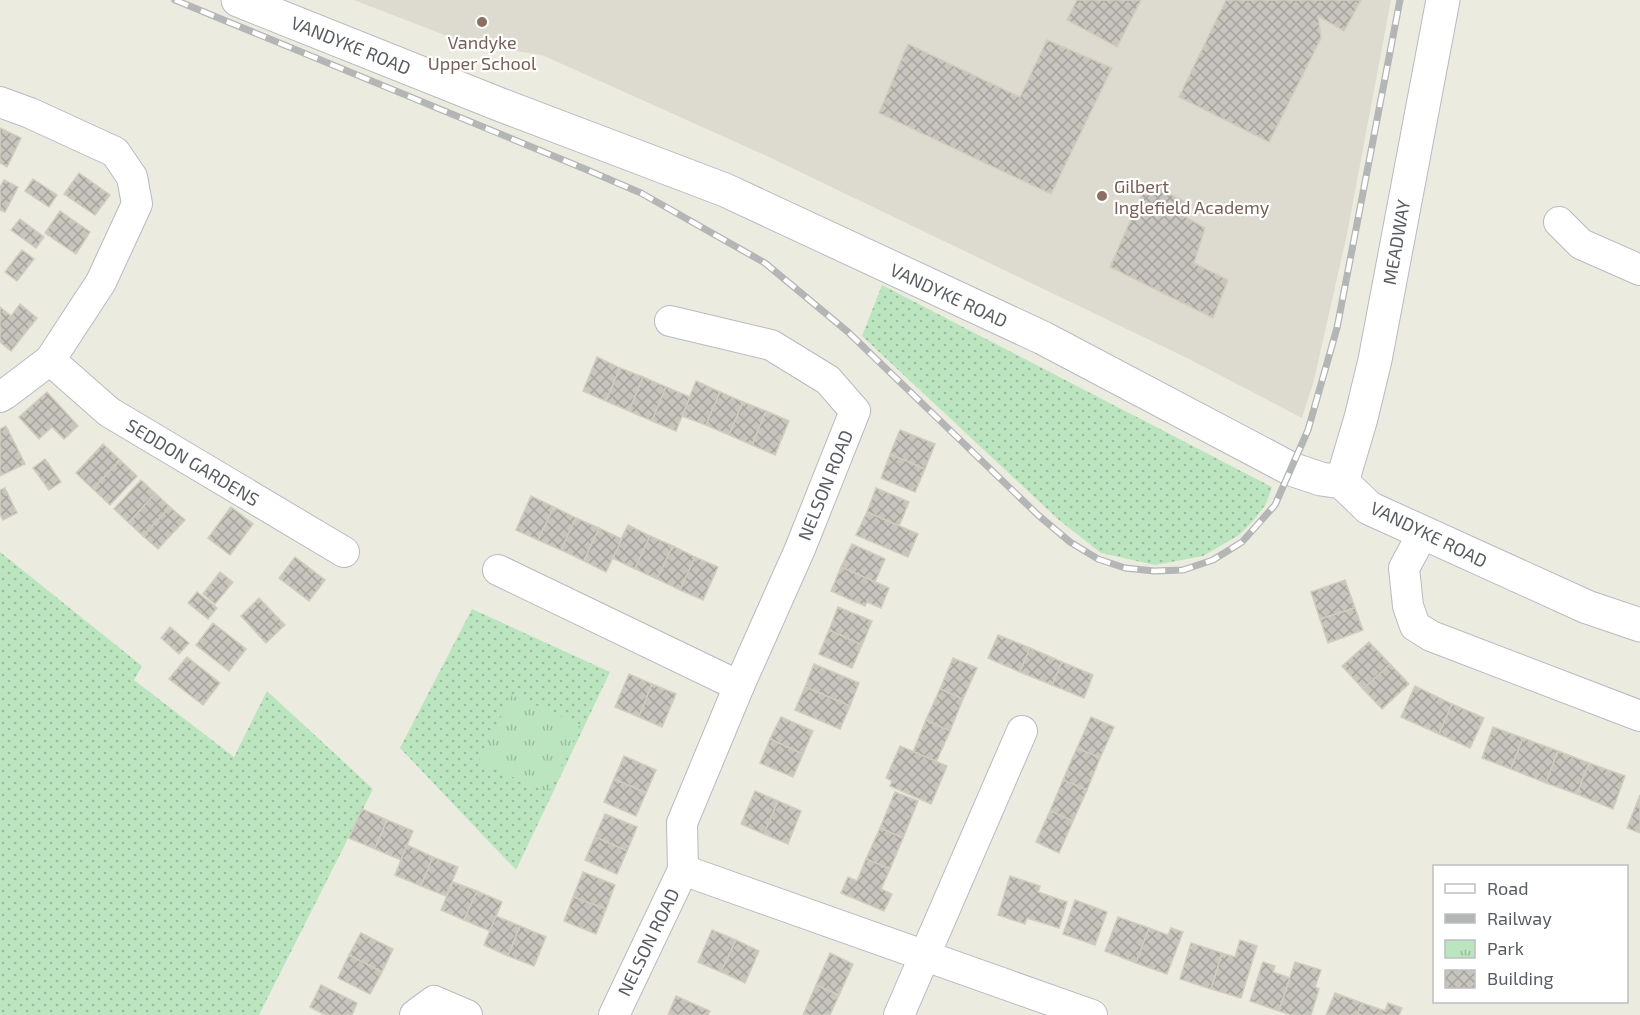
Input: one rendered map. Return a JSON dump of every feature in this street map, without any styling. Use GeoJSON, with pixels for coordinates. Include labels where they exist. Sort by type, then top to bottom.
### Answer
{"type":"FeatureCollection","features":[{"type":"Feature","properties":{"kind":"street","name":"VANDYKE ROAD"},"geometry":{"type":"LineString","coordinates":[[238,0],[501,105],[725,190],[1042,338],[1291,469],[1321,479],[1342,482],[1369,508],[1587,607],[1640,625]]}},
{"type":"Feature","properties":{"kind":"street","name":"MEADWAY"},"geometry":{"type":"LineString","coordinates":[[1342,482],[1375,360],[1443,0]]}},
{"type":"Feature","properties":{"kind":"street"},"geometry":{"type":"LineString","coordinates":[[0,102],[115,152],[132,177],[137,204],[100,282],[50,360],[2,394]]}},
{"type":"Feature","properties":{"kind":"street"},"geometry":{"type":"LineString","coordinates":[[1559,222],[1581,244],[1640,270]]}},
{"type":"Feature","properties":{"kind":"street","name":"NELSON ROAD"},"geometry":{"type":"LineString","coordinates":[[614,1015],[683,870],[682,823],[739,686],[800,549],[855,411],[828,380],[771,345],[670,321]]}},
{"type":"Feature","properties":{"kind":"street","name":"SEDDON GARDENS"},"geometry":{"type":"LineString","coordinates":[[50,360],[109,412],[344,552]]}},
{"type":"Feature","properties":{"kind":"street"},"geometry":{"type":"LineString","coordinates":[[1423,533],[1404,567],[1408,606],[1415,626],[1431,636],[1640,716]]}},
{"type":"Feature","properties":{"kind":"street"},"geometry":{"type":"LineString","coordinates":[[498,570],[739,686]]}},
{"type":"Feature","properties":{"kind":"street"},"geometry":{"type":"LineString","coordinates":[[899,1015],[1022,731]]}},
{"type":"Feature","properties":{"kind":"street","name":"NELSON ROAD"},"geometry":{"type":"LineString","coordinates":[[683,870],[1092,1015]]}},
{"type":"Feature","properties":{"kind":"street"},"geometry":{"type":"LineString","coordinates":[[415,1015],[435,1001],[467,1015]]}},
{"type":"Feature","properties":{"kind":"shaded area","name":"Gilbert Inglefield Academy"},"geometry":{"type":"Polygon","coordinates":[[[354,0],[1391,0],[1347,234],[1314,380],[1302,418],[1187,358],[769,157],[542,55],[468,44],[354,0]]]}},
{"type":"Feature","properties":{"kind":"green space"},"geometry":{"type":"Polygon","coordinates":[[[882,285],[1272,487],[1266,504],[1239,535],[1203,556],[1155,565],[1101,553],[1059,520],[862,336],[882,285]]]}},
{"type":"Feature","properties":{"kind":"green space"},"geometry":{"type":"Polygon","coordinates":[[[0,552],[142,666],[134,680],[234,757],[267,691],[373,789],[259,1015],[0,1015],[0,552]]]}},
{"type":"Feature","properties":{"kind":"green space"},"geometry":{"type":"Polygon","coordinates":[[[472,609],[610,672],[516,870],[400,748],[472,609]]]}},
{"type":"Feature","properties":{"kind":"green space"},"geometry":{"type":"Polygon","coordinates":[[[512,695],[581,725],[548,792],[478,762],[512,695]]]}},
{"type":"Feature","properties":{"kind":"building"},"geometry":{"type":"Polygon","coordinates":[[[1077,0],[1141,0],[1117,47],[1067,20],[1077,0]]]}},
{"type":"Feature","properties":{"kind":"building"},"geometry":{"type":"Polygon","coordinates":[[[1226,0],[1361,0],[1344,31],[1318,16],[1321,38],[1269,142],[1179,97],[1226,0]]]}},
{"type":"Feature","properties":{"kind":"building"},"geometry":{"type":"Polygon","coordinates":[[[1047,40],[1112,68],[1051,194],[879,113],[908,44],[1020,97],[1047,40]]]}},
{"type":"Feature","properties":{"kind":"building"},"geometry":{"type":"Polygon","coordinates":[[[0,128],[21,138],[7,167],[0,163],[0,128]]]}},
{"type":"Feature","properties":{"kind":"building"},"geometry":{"type":"Polygon","coordinates":[[[79,173],[110,195],[95,215],[64,194],[79,173]]]}},
{"type":"Feature","properties":{"kind":"building"},"geometry":{"type":"Polygon","coordinates":[[[33,179],[57,195],[49,207],[25,191],[33,179]]]}},
{"type":"Feature","properties":{"kind":"building"},"geometry":{"type":"Polygon","coordinates":[[[4,180],[18,187],[5,212],[0,210],[0,187],[4,180]]]}},
{"type":"Feature","properties":{"kind":"building"},"geometry":{"type":"Polygon","coordinates":[[[1147,183],[1186,202],[1182,215],[1205,228],[1194,263],[1228,280],[1213,318],[1110,267],[1147,183]]]}},
{"type":"Feature","properties":{"kind":"building"},"geometry":{"type":"Polygon","coordinates":[[[60,211],[90,232],[76,254],[45,233],[60,211]]]}},
{"type":"Feature","properties":{"kind":"building"},"geometry":{"type":"Polygon","coordinates":[[[20,219],[44,237],[36,248],[11,230],[20,219]]]}},
{"type":"Feature","properties":{"kind":"building"},"geometry":{"type":"Polygon","coordinates":[[[22,250],[34,259],[17,281],[5,272],[22,250]]]}},
{"type":"Feature","properties":{"kind":"building"},"geometry":{"type":"Polygon","coordinates":[[[20,304],[37,318],[11,351],[0,342],[0,307],[11,316],[20,304]]]}},
{"type":"Feature","properties":{"kind":"building"},"geometry":{"type":"Polygon","coordinates":[[[597,357],[620,368],[606,401],[583,391],[597,357]]]}},
{"type":"Feature","properties":{"kind":"building"},"geometry":{"type":"Polygon","coordinates":[[[620,368],[643,377],[629,411],[606,401],[620,368]]]}},
{"type":"Feature","properties":{"kind":"building"},"geometry":{"type":"Polygon","coordinates":[[[643,377],[666,387],[652,421],[629,411],[643,377]]]}},
{"type":"Feature","properties":{"kind":"building"},"geometry":{"type":"Polygon","coordinates":[[[696,381],[720,392],[706,425],[682,416],[696,381]]]}},
{"type":"Feature","properties":{"kind":"building"},"geometry":{"type":"Polygon","coordinates":[[[666,387],[690,397],[676,431],[652,421],[666,387]]]}},
{"type":"Feature","properties":{"kind":"building"},"geometry":{"type":"Polygon","coordinates":[[[47,392],[78,426],[64,439],[52,427],[39,439],[19,417],[47,392]]]}},
{"type":"Feature","properties":{"kind":"building"},"geometry":{"type":"Polygon","coordinates":[[[720,392],[743,402],[729,435],[706,425],[720,392]]]}},
{"type":"Feature","properties":{"kind":"building"},"geometry":{"type":"Polygon","coordinates":[[[743,402],[766,411],[752,445],[729,435],[743,402]]]}},
{"type":"Feature","properties":{"kind":"building"},"geometry":{"type":"Polygon","coordinates":[[[766,411],[789,421],[775,455],[752,445],[766,411]]]}},
{"type":"Feature","properties":{"kind":"building"},"geometry":{"type":"Polygon","coordinates":[[[6,426],[25,464],[0,476],[0,429],[6,426]]]}},
{"type":"Feature","properties":{"kind":"building"},"geometry":{"type":"Polygon","coordinates":[[[900,430],[935,444],[925,469],[890,454],[900,430]]]}},
{"type":"Feature","properties":{"kind":"building"},"geometry":{"type":"Polygon","coordinates":[[[103,444],[120,460],[93,489],[76,473],[103,444]]]}},
{"type":"Feature","properties":{"kind":"building"},"geometry":{"type":"Polygon","coordinates":[[[890,454],[925,469],[915,492],[881,478],[890,454]]]}},
{"type":"Feature","properties":{"kind":"building"},"geometry":{"type":"Polygon","coordinates":[[[45,459],[61,482],[49,490],[33,468],[45,459]]]}},
{"type":"Feature","properties":{"kind":"building"},"geometry":{"type":"Polygon","coordinates":[[[120,460],[137,476],[110,505],[93,489],[120,460]]]}},
{"type":"Feature","properties":{"kind":"building"},"geometry":{"type":"Polygon","coordinates":[[[141,480],[155,493],[129,523],[114,509],[141,480]]]}},
{"type":"Feature","properties":{"kind":"building"},"geometry":{"type":"Polygon","coordinates":[[[5,488],[17,513],[3,520],[0,514],[0,490],[5,488]]]}},
{"type":"Feature","properties":{"kind":"building"},"geometry":{"type":"Polygon","coordinates":[[[876,488],[909,502],[899,526],[867,512],[876,488]]]}},
{"type":"Feature","properties":{"kind":"building"},"geometry":{"type":"Polygon","coordinates":[[[155,493],[170,507],[143,536],[129,523],[155,493]]]}},
{"type":"Feature","properties":{"kind":"building"},"geometry":{"type":"Polygon","coordinates":[[[531,496],[554,507],[538,540],[516,530],[531,496]]]}},
{"type":"Feature","properties":{"kind":"building"},"geometry":{"type":"Polygon","coordinates":[[[170,507],[185,520],[158,549],[143,536],[170,507]]]}},
{"type":"Feature","properties":{"kind":"building"},"geometry":{"type":"Polygon","coordinates":[[[231,507],[253,524],[230,555],[208,538],[231,507]]]}},
{"type":"Feature","properties":{"kind":"building"},"geometry":{"type":"Polygon","coordinates":[[[554,507],[576,518],[561,550],[538,540],[554,507]]]}},
{"type":"Feature","properties":{"kind":"building"},"geometry":{"type":"Polygon","coordinates":[[[867,512],[918,534],[908,557],[856,535],[867,512]]]}},
{"type":"Feature","properties":{"kind":"building"},"geometry":{"type":"Polygon","coordinates":[[[576,518],[599,528],[584,561],[561,550],[576,518]]]}},
{"type":"Feature","properties":{"kind":"building"},"geometry":{"type":"Polygon","coordinates":[[[628,525],[650,536],[635,569],[612,558],[628,525]]]}},
{"type":"Feature","properties":{"kind":"building"},"geometry":{"type":"Polygon","coordinates":[[[599,528],[622,539],[606,572],[584,561],[599,528]]]}},
{"type":"Feature","properties":{"kind":"building"},"geometry":{"type":"Polygon","coordinates":[[[650,536],[673,546],[657,579],[635,569],[650,536]]]}},
{"type":"Feature","properties":{"kind":"building"},"geometry":{"type":"Polygon","coordinates":[[[852,544],[885,559],[875,582],[841,567],[852,544]]]}},
{"type":"Feature","properties":{"kind":"building"},"geometry":{"type":"Polygon","coordinates":[[[673,546],[695,557],[680,590],[657,579],[673,546]]]}},
{"type":"Feature","properties":{"kind":"building"},"geometry":{"type":"Polygon","coordinates":[[[295,557],[325,580],[309,601],[279,578],[295,557]]]}},
{"type":"Feature","properties":{"kind":"building"},"geometry":{"type":"Polygon","coordinates":[[[695,557],[718,567],[703,600],[680,590],[695,557]]]}},
{"type":"Feature","properties":{"kind":"building"},"geometry":{"type":"Polygon","coordinates":[[[841,567],[889,588],[881,608],[867,602],[865,606],[831,591],[841,567]]]}},
{"type":"Feature","properties":{"kind":"building"},"geometry":{"type":"Polygon","coordinates":[[[220,572],[233,582],[215,604],[203,594],[220,572]]]}},
{"type":"Feature","properties":{"kind":"building"},"geometry":{"type":"Polygon","coordinates":[[[1345,580],[1355,608],[1320,619],[1311,592],[1345,580]]]}},
{"type":"Feature","properties":{"kind":"building"},"geometry":{"type":"Polygon","coordinates":[[[197,592],[217,608],[208,619],[188,603],[197,592]]]}},
{"type":"Feature","properties":{"kind":"building"},"geometry":{"type":"Polygon","coordinates":[[[259,598],[285,625],[266,643],[241,616],[259,598]]]}},
{"type":"Feature","properties":{"kind":"building"},"geometry":{"type":"Polygon","coordinates":[[[838,607],[872,621],[862,645],[829,630],[838,607]]]}},
{"type":"Feature","properties":{"kind":"building"},"geometry":{"type":"Polygon","coordinates":[[[1355,608],[1363,630],[1328,643],[1320,619],[1355,608]]]}},
{"type":"Feature","properties":{"kind":"building"},"geometry":{"type":"Polygon","coordinates":[[[213,623],[246,649],[229,671],[196,645],[213,623]]]}},
{"type":"Feature","properties":{"kind":"building"},"geometry":{"type":"Polygon","coordinates":[[[170,627],[189,643],[179,654],[161,638],[170,627]]]}},
{"type":"Feature","properties":{"kind":"building"},"geometry":{"type":"Polygon","coordinates":[[[829,630],[862,645],[852,668],[819,654],[829,630]]]}},
{"type":"Feature","properties":{"kind":"building"},"geometry":{"type":"Polygon","coordinates":[[[998,635],[1030,648],[1020,672],[988,658],[998,635]]]}},
{"type":"Feature","properties":{"kind":"building"},"geometry":{"type":"Polygon","coordinates":[[[1369,642],[1390,664],[1363,689],[1342,666],[1369,642]]]}},
{"type":"Feature","properties":{"kind":"building"},"geometry":{"type":"Polygon","coordinates":[[[1030,648],[1062,662],[1052,685],[1020,672],[1030,648]]]}},
{"type":"Feature","properties":{"kind":"building"},"geometry":{"type":"Polygon","coordinates":[[[187,657],[220,683],[203,705],[169,679],[187,657]]]}},
{"type":"Feature","properties":{"kind":"building"},"geometry":{"type":"Polygon","coordinates":[[[953,658],[977,668],[963,699],[940,689],[953,658]]]}},
{"type":"Feature","properties":{"kind":"building"},"geometry":{"type":"Polygon","coordinates":[[[1062,662],[1093,675],[1084,698],[1052,685],[1062,662]]]}},
{"type":"Feature","properties":{"kind":"building"},"geometry":{"type":"Polygon","coordinates":[[[814,664],[859,683],[850,706],[805,687],[814,664]]]}},
{"type":"Feature","properties":{"kind":"building"},"geometry":{"type":"Polygon","coordinates":[[[1390,664],[1409,684],[1382,709],[1363,689],[1390,664]]]}},
{"type":"Feature","properties":{"kind":"building"},"geometry":{"type":"Polygon","coordinates":[[[629,674],[652,684],[639,717],[615,707],[629,674]]]}},
{"type":"Feature","properties":{"kind":"building"},"geometry":{"type":"Polygon","coordinates":[[[652,684],[676,694],[662,727],[639,717],[652,684]]]}},
{"type":"Feature","properties":{"kind":"building"},"geometry":{"type":"Polygon","coordinates":[[[1415,686],[1452,704],[1439,734],[1401,717],[1415,686]]]}},
{"type":"Feature","properties":{"kind":"building"},"geometry":{"type":"Polygon","coordinates":[[[805,687],[850,706],[840,729],[795,710],[805,687]]]}},
{"type":"Feature","properties":{"kind":"building"},"geometry":{"type":"Polygon","coordinates":[[[940,689],[963,699],[950,731],[926,720],[940,689]]]}},
{"type":"Feature","properties":{"kind":"building"},"geometry":{"type":"Polygon","coordinates":[[[1452,704],[1484,718],[1470,748],[1439,734],[1452,704]]]}},
{"type":"Feature","properties":{"kind":"building"},"geometry":{"type":"Polygon","coordinates":[[[781,717],[813,731],[803,754],[770,739],[781,717]]]}},
{"type":"Feature","properties":{"kind":"building"},"geometry":{"type":"Polygon","coordinates":[[[1091,717],[1114,727],[1100,758],[1077,748],[1091,717]]]}},
{"type":"Feature","properties":{"kind":"building"},"geometry":{"type":"Polygon","coordinates":[[[926,720],[950,731],[936,762],[913,752],[926,720]]]}},
{"type":"Feature","properties":{"kind":"building"},"geometry":{"type":"Polygon","coordinates":[[[1493,727],[1523,738],[1511,769],[1482,758],[1493,727]]]}},
{"type":"Feature","properties":{"kind":"building"},"geometry":{"type":"Polygon","coordinates":[[[1523,738],[1558,751],[1546,783],[1511,769],[1523,738]]]}},
{"type":"Feature","properties":{"kind":"building"},"geometry":{"type":"Polygon","coordinates":[[[770,739],[803,754],[793,777],[760,763],[770,739]]]}},
{"type":"Feature","properties":{"kind":"building"},"geometry":{"type":"Polygon","coordinates":[[[900,746],[947,766],[931,804],[890,786],[892,781],[886,778],[900,746]]]}},
{"type":"Feature","properties":{"kind":"building"},"geometry":{"type":"Polygon","coordinates":[[[1077,748],[1100,758],[1087,790],[1063,780],[1077,748]]]}},
{"type":"Feature","properties":{"kind":"building"},"geometry":{"type":"Polygon","coordinates":[[[1558,751],[1589,763],[1577,794],[1546,783],[1558,751]]]}},
{"type":"Feature","properties":{"kind":"building"},"geometry":{"type":"Polygon","coordinates":[[[624,756],[656,770],[646,793],[614,779],[624,756]]]}},
{"type":"Feature","properties":{"kind":"building"},"geometry":{"type":"Polygon","coordinates":[[[1589,763],[1625,776],[1613,809],[1577,794],[1589,763]]]}},
{"type":"Feature","properties":{"kind":"building"},"geometry":{"type":"Polygon","coordinates":[[[614,779],[646,793],[636,816],[604,802],[614,779]]]}},
{"type":"Feature","properties":{"kind":"building"},"geometry":{"type":"Polygon","coordinates":[[[1063,780],[1087,790],[1073,821],[1050,811],[1063,780]]]}},
{"type":"Feature","properties":{"kind":"building"},"geometry":{"type":"Polygon","coordinates":[[[755,791],[778,801],[764,834],[741,824],[755,791]]]}},
{"type":"Feature","properties":{"kind":"building"},"geometry":{"type":"Polygon","coordinates":[[[895,792],[918,801],[903,838],[880,828],[895,792]]]}},
{"type":"Feature","properties":{"kind":"building"},"geometry":{"type":"Polygon","coordinates":[[[1640,795],[1640,833],[1627,828],[1640,795]]]}},
{"type":"Feature","properties":{"kind":"building"},"geometry":{"type":"Polygon","coordinates":[[[778,801],[801,811],[788,844],[764,834],[778,801]]]}},
{"type":"Feature","properties":{"kind":"building"},"geometry":{"type":"Polygon","coordinates":[[[362,809],[387,820],[375,849],[349,838],[362,809]]]}},
{"type":"Feature","properties":{"kind":"building"},"geometry":{"type":"Polygon","coordinates":[[[1050,811],[1073,821],[1059,853],[1036,842],[1050,811]]]}},
{"type":"Feature","properties":{"kind":"building"},"geometry":{"type":"Polygon","coordinates":[[[605,814],[637,827],[627,851],[595,837],[605,814]]]}},
{"type":"Feature","properties":{"kind":"building"},"geometry":{"type":"Polygon","coordinates":[[[387,820],[413,831],[401,860],[375,849],[387,820]]]}},
{"type":"Feature","properties":{"kind":"building"},"geometry":{"type":"Polygon","coordinates":[[[880,828],[903,838],[890,869],[866,859],[880,828]]]}},
{"type":"Feature","properties":{"kind":"building"},"geometry":{"type":"Polygon","coordinates":[[[595,837],[627,851],[617,874],[585,860],[595,837]]]}},
{"type":"Feature","properties":{"kind":"building"},"geometry":{"type":"Polygon","coordinates":[[[407,845],[433,857],[421,886],[395,875],[407,845]]]}},
{"type":"Feature","properties":{"kind":"building"},"geometry":{"type":"Polygon","coordinates":[[[433,857],[458,867],[446,896],[421,886],[433,857]]]}},
{"type":"Feature","properties":{"kind":"building"},"geometry":{"type":"Polygon","coordinates":[[[866,859],[890,869],[881,889],[892,894],[884,911],[841,893],[848,877],[857,881],[866,859]]]}},
{"type":"Feature","properties":{"kind":"building"},"geometry":{"type":"Polygon","coordinates":[[[583,872],[615,885],[606,909],[573,897],[583,872]]]}},
{"type":"Feature","properties":{"kind":"building"},"geometry":{"type":"Polygon","coordinates":[[[1010,876],[1040,886],[1038,892],[1067,902],[1059,928],[1027,918],[1025,924],[998,915],[1010,876]]]}},
{"type":"Feature","properties":{"kind":"building"},"geometry":{"type":"Polygon","coordinates":[[[453,882],[477,891],[464,920],[441,910],[453,882]]]}},
{"type":"Feature","properties":{"kind":"building"},"geometry":{"type":"Polygon","coordinates":[[[477,891],[502,902],[490,931],[464,920],[477,891]]]}},
{"type":"Feature","properties":{"kind":"building"},"geometry":{"type":"Polygon","coordinates":[[[573,897],[606,909],[596,934],[564,921],[573,897]]]}},
{"type":"Feature","properties":{"kind":"building"},"geometry":{"type":"Polygon","coordinates":[[[1075,900],[1107,912],[1095,945],[1063,934],[1075,900]]]}},
{"type":"Feature","properties":{"kind":"building"},"geometry":{"type":"Polygon","coordinates":[[[496,916],[520,926],[508,956],[484,945],[496,916]]]}},
{"type":"Feature","properties":{"kind":"building"},"geometry":{"type":"Polygon","coordinates":[[[1118,917],[1149,928],[1136,963],[1105,951],[1118,917]]]}},
{"type":"Feature","properties":{"kind":"building"},"geometry":{"type":"Polygon","coordinates":[[[520,926],[546,937],[534,966],[508,956],[520,926]]]}},
{"type":"Feature","properties":{"kind":"building"},"geometry":{"type":"Polygon","coordinates":[[[1149,928],[1168,935],[1171,928],[1183,932],[1167,974],[1136,963],[1149,928]]]}},
{"type":"Feature","properties":{"kind":"building"},"geometry":{"type":"Polygon","coordinates":[[[712,930],[736,940],[721,972],[698,962],[712,930]]]}},
{"type":"Feature","properties":{"kind":"building"},"geometry":{"type":"Polygon","coordinates":[[[361,933],[393,949],[382,972],[349,955],[361,933]]]}},
{"type":"Feature","properties":{"kind":"building"},"geometry":{"type":"Polygon","coordinates":[[[736,940],[759,951],[745,983],[721,972],[736,940]]]}},
{"type":"Feature","properties":{"kind":"building"},"geometry":{"type":"Polygon","coordinates":[[[1240,940],[1257,946],[1241,998],[1211,989],[1222,953],[1235,957],[1240,940]]]}},
{"type":"Feature","properties":{"kind":"building"},"geometry":{"type":"Polygon","coordinates":[[[1191,943],[1222,953],[1211,989],[1180,979],[1191,943]]]}},
{"type":"Feature","properties":{"kind":"building"},"geometry":{"type":"Polygon","coordinates":[[[830,953],[853,964],[839,995],[816,985],[830,953]]]}},
{"type":"Feature","properties":{"kind":"building"},"geometry":{"type":"Polygon","coordinates":[[[349,955],[382,972],[370,994],[338,978],[349,955]]]}},
{"type":"Feature","properties":{"kind":"building"},"geometry":{"type":"Polygon","coordinates":[[[1263,962],[1275,966],[1273,972],[1290,978],[1279,1011],[1250,1001],[1263,962]]]}},
{"type":"Feature","properties":{"kind":"building"},"geometry":{"type":"Polygon","coordinates":[[[1295,962],[1321,970],[1315,987],[1319,989],[1311,1015],[1291,1015],[1279,1011],[1295,962]]]}},
{"type":"Feature","properties":{"kind":"building"},"geometry":{"type":"Polygon","coordinates":[[[321,985],[357,1003],[352,1015],[325,1015],[310,1007],[321,985]]]}},
{"type":"Feature","properties":{"kind":"building"},"geometry":{"type":"Polygon","coordinates":[[[816,985],[839,995],[830,1015],[803,1015],[816,985]]]}},
{"type":"Feature","properties":{"kind":"building"},"geometry":{"type":"Polygon","coordinates":[[[1335,993],[1362,1003],[1357,1015],[1326,1015],[1335,993]]]}},
{"type":"Feature","properties":{"kind":"building"},"geometry":{"type":"Polygon","coordinates":[[[676,996],[710,1011],[708,1015],[668,1015],[676,996]]]}},
{"type":"Feature","properties":{"kind":"building"},"geometry":{"type":"Polygon","coordinates":[[[1362,1003],[1385,1011],[1388,1003],[1402,1008],[1399,1015],[1357,1015],[1362,1003]]]}},
{"type":"Feature","properties":{"kind":"railway"},"geometry":{"type":"LineString","coordinates":[[175,0],[641,193],[765,263],[848,332],[1038,515],[1070,542],[1098,559],[1125,568],[1154,571],[1183,570],[1213,560],[1242,542],[1275,505],[1308,430],[1337,328],[1400,0]]}},
{"type":"Feature","properties":{"kind":"place","name":"Vandyke Upper School"},"geometry":{"type":"Point","coordinates":[482,22]}},
{"type":"Feature","properties":{"kind":"place","name":"Gilbert Inglefield Academy"},"geometry":{"type":"Point","coordinates":[1102,196]}}]}
